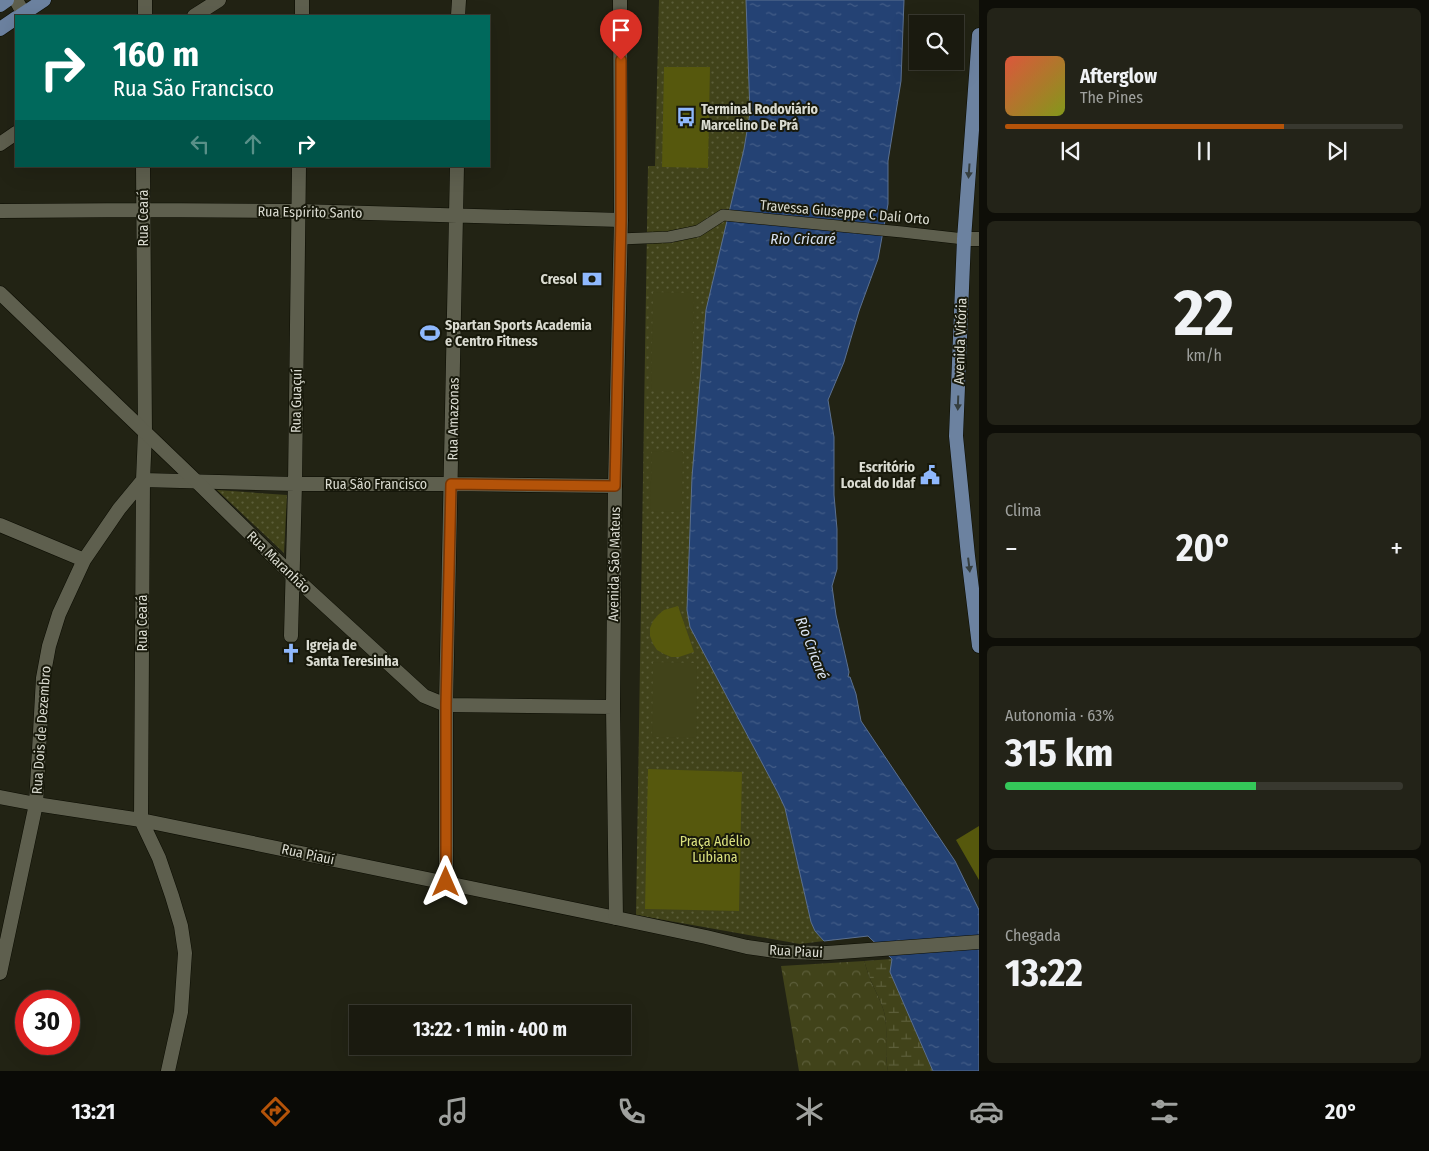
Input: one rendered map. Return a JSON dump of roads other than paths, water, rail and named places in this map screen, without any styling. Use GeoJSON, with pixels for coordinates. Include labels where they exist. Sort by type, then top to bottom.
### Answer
{"type":"FeatureCollection","features":[{"type":"Feature","properties":{"kind":"main road"},"geometry":{"type":"LineString","coordinates":[[0,5],[7,0]]}},
{"type":"Feature","properties":{"kind":"main road"},"geometry":{"type":"LineString","coordinates":[[22,15],[44,0]]}},
{"type":"Feature","properties":{"kind":"main road"},"geometry":{"type":"LineString","coordinates":[[0,29],[15,20]]}},
{"type":"Feature","properties":{"kind":"main road","name":"Avenida Vitória"},"geometry":{"type":"LineString","coordinates":[[979,35],[964,239],[956,436],[979,646]]}},
{"type":"Feature","properties":{"kind":"street"},"geometry":{"type":"LineString","coordinates":[[16,0],[21,15]]}},
{"type":"Feature","properties":{"kind":"street"},"geometry":{"type":"LineString","coordinates":[[145,0],[145,15]]}},
{"type":"Feature","properties":{"kind":"street"},"geometry":{"type":"LineString","coordinates":[[196,15],[219,0]]}},
{"type":"Feature","properties":{"kind":"street"},"geometry":{"type":"LineString","coordinates":[[302,0],[302,15]]}},
{"type":"Feature","properties":{"kind":"street"},"geometry":{"type":"LineString","coordinates":[[458,15],[459,0]]}},
{"type":"Feature","properties":{"kind":"street","name":"Avenida São Mateus"},"geometry":{"type":"LineString","coordinates":[[616,918],[613,707],[615,486],[621,220],[620,0]]}},
{"type":"Feature","properties":{"kind":"street"},"geometry":{"type":"LineString","coordinates":[[0,144],[15,134]]}},
{"type":"Feature","properties":{"kind":"street","name":"Rua Ceará"},"geometry":{"type":"LineString","coordinates":[[143,167],[145,433],[142,480],[141,820],[159,858],[181,926],[184,953],[181,1012],[168,1071]]}},
{"type":"Feature","properties":{"kind":"street","name":"Rua Guaçuí"},"geometry":{"type":"LineString","coordinates":[[291,636],[299,167]]}},
{"type":"Feature","properties":{"kind":"street","name":"Rua Amazonas"},"geometry":{"type":"LineString","coordinates":[[446,882],[446,704],[457,167]]}},
{"type":"Feature","properties":{"kind":"street","name":"Rua Espírito Santo"},"geometry":{"type":"LineString","coordinates":[[0,211],[298,211],[621,220]]}},
{"type":"Feature","properties":{"kind":"street","name":"Travessa Giuseppe C Dali Orto"},"geometry":{"type":"LineString","coordinates":[[620,239],[669,237],[698,232],[723,215],[964,239]]}},
{"type":"Feature","properties":{"kind":"street"},"geometry":{"type":"LineString","coordinates":[[964,239],[979,239]]}},
{"type":"Feature","properties":{"kind":"street","name":"Rua Maranhão"},"geometry":{"type":"LineString","coordinates":[[0,293],[292,575],[424,696],[446,704],[613,707]]}},
{"type":"Feature","properties":{"kind":"street","name":"Rua São Francisco"},"geometry":{"type":"LineString","coordinates":[[142,480],[295,484],[615,486]]}},
{"type":"Feature","properties":{"kind":"street","name":"Rua Dois de Dezembro"},"geometry":{"type":"LineString","coordinates":[[0,973],[36,804],[43,678],[49,646],[59,614],[84,560],[119,509],[142,480]]}},
{"type":"Feature","properties":{"kind":"street"},"geometry":{"type":"LineString","coordinates":[[0,525],[84,560]]}},
{"type":"Feature","properties":{"kind":"street","name":"Rua Piauí"},"geometry":{"type":"LineString","coordinates":[[0,797],[141,820],[616,918]]}},
{"type":"Feature","properties":{"kind":"street","name":"Rua Piaui"},"geometry":{"type":"LineString","coordinates":[[616,918],[747,947],[782,952],[827,953],[979,942]]}},
{"type":"Feature","properties":{"kind":"water","name":"Rio Cricaré"},"geometry":{"type":"Polygon","coordinates":[[[746,0],[904,0],[901,81],[888,161],[888,204],[878,259],[859,311],[844,362],[828,400],[834,437],[834,495],[837,529],[837,569],[832,586],[836,615],[849,672],[848,677],[850,677],[856,694],[861,721],[955,861],[979,910],[979,1071],[933,1071],[890,972],[892,959],[868,936],[824,941],[815,931],[811,922],[785,808],[690,627],[687,610],[692,477],[706,310],[744,149],[750,113],[746,0]]]}},
{"type":"Feature","properties":{"kind":"place","name":"Terminal Rodoviário Marcelino De Prá"},"geometry":{"type":"Point","coordinates":[686,117]}},
{"type":"Feature","properties":{"kind":"place","name":"Cresol"},"geometry":{"type":"Point","coordinates":[592,279]}},
{"type":"Feature","properties":{"kind":"place","name":"Spartan Sports Academia e Centro Fitness"},"geometry":{"type":"Point","coordinates":[430,333]}},
{"type":"Feature","properties":{"kind":"place","name":"Escritório Local do Idaf"},"geometry":{"type":"Point","coordinates":[930,475]}},
{"type":"Feature","properties":{"kind":"place","name":"Igreja de Santa Teresinha"},"geometry":{"type":"Point","coordinates":[291,653]}},
{"type":"Feature","properties":{"kind":"park label","name":"Praça Adélio Lubiana"},"geometry":{"type":"Point","coordinates":[715,850]}}]}
